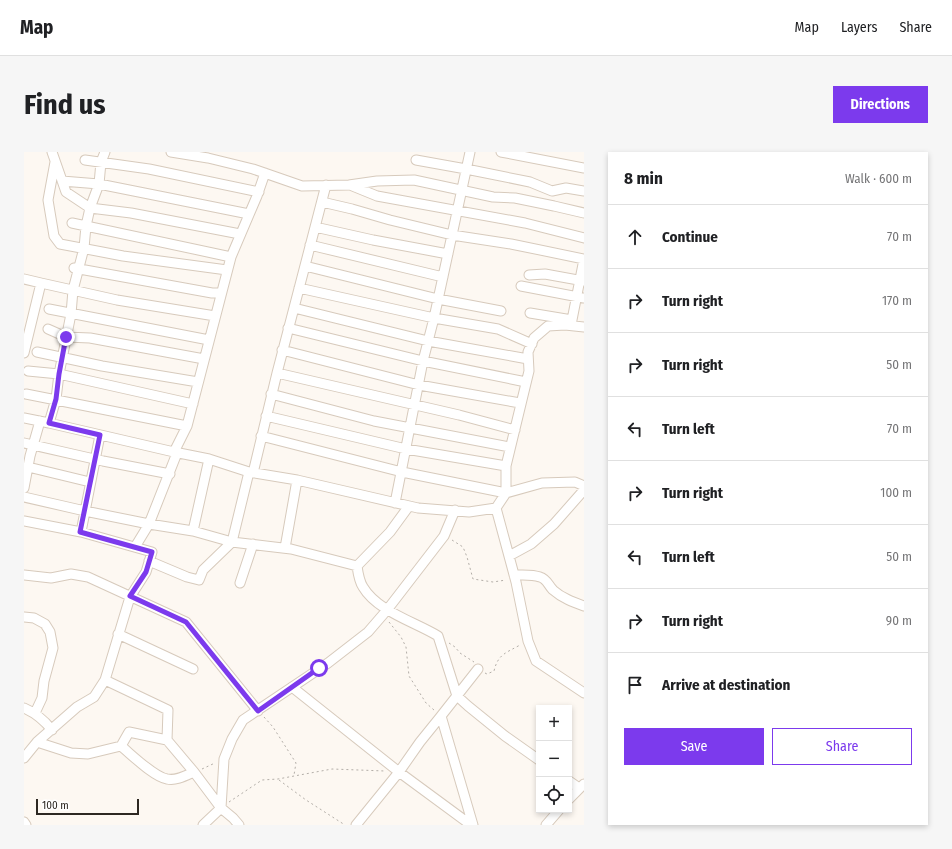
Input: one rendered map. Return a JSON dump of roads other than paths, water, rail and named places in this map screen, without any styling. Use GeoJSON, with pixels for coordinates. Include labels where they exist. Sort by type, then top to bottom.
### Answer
{"type":"FeatureCollection","features":[{"type":"Feature","properties":{"kind":"street"},"geometry":{"type":"LineString","coordinates":[[52,152],[54,162],[66,192],[90,208],[131,213],[240,234]]}},
{"type":"Feature","properties":{"kind":"street"},"geometry":{"type":"LineString","coordinates":[[24,488],[34,445],[56,399],[59,374],[71,314],[75,268],[84,248],[86,226],[90,208],[99,184],[101,162],[105,152]]}},
{"type":"Feature","properties":{"kind":"street"},"geometry":{"type":"LineString","coordinates":[[171,152],[208,158],[265,173],[302,186],[349,185],[377,181],[414,180],[493,197],[515,198],[584,213]]}},
{"type":"Feature","properties":{"kind":"street"},"geometry":{"type":"LineString","coordinates":[[395,503],[423,361],[434,318],[470,152]]}},
{"type":"Feature","properties":{"kind":"street"},"geometry":{"type":"LineString","coordinates":[[501,152],[584,168]]}},
{"type":"Feature","properties":{"kind":"street"},"geometry":{"type":"LineString","coordinates":[[85,160],[149,169],[259,192]]}},
{"type":"Feature","properties":{"kind":"street"},"geometry":{"type":"LineString","coordinates":[[416,160],[466,168],[530,182],[552,191],[566,188],[584,191]]}},
{"type":"Feature","properties":{"kind":"street"},"geometry":{"type":"LineString","coordinates":[[54,162],[48,200],[54,236],[60,244],[123,256],[227,270]]}},
{"type":"Feature","properties":{"kind":"street"},"geometry":{"type":"LineString","coordinates":[[135,547],[148,524],[170,474],[176,453],[187,426],[231,257],[259,192],[265,173]]}},
{"type":"Feature","properties":{"kind":"street"},"geometry":{"type":"LineString","coordinates":[[62,181],[99,184],[249,214]]}},
{"type":"Feature","properties":{"kind":"street"},"geometry":{"type":"LineString","coordinates":[[149,562],[187,577],[199,580],[203,570],[232,542],[326,185]]}},
{"type":"Feature","properties":{"kind":"street"},"geometry":{"type":"LineString","coordinates":[[349,185],[377,196],[525,223],[584,238]]}},
{"type":"Feature","properties":{"kind":"street"},"geometry":{"type":"LineString","coordinates":[[322,202],[452,235],[511,244],[584,259],[580,297],[572,323]]}},
{"type":"Feature","properties":{"kind":"street"},"geometry":{"type":"LineString","coordinates":[[72,223],[231,257]]}},
{"type":"Feature","properties":{"kind":"street"},"geometry":{"type":"LineString","coordinates":[[315,227],[373,240],[448,254]]}},
{"type":"Feature","properties":{"kind":"street"},"geometry":{"type":"LineString","coordinates":[[310,245],[443,277]]}},
{"type":"Feature","properties":{"kind":"street"},"geometry":{"type":"LineString","coordinates":[[305,266],[438,299],[501,311]]}},
{"type":"Feature","properties":{"kind":"street"},"geometry":{"type":"LineString","coordinates":[[75,268],[212,293],[221,293]]}},
{"type":"Feature","properties":{"kind":"street"},"geometry":{"type":"LineString","coordinates":[[529,275],[545,274],[582,281]]}},
{"type":"Feature","properties":{"kind":"street"},"geometry":{"type":"LineString","coordinates":[[24,279],[73,290],[215,316]]}},
{"type":"Feature","properties":{"kind":"street"},"geometry":{"type":"LineString","coordinates":[[24,353],[41,283]]}},
{"type":"Feature","properties":{"kind":"street"},"geometry":{"type":"LineString","coordinates":[[521,286],[580,297]]}},
{"type":"Feature","properties":{"kind":"street"},"geometry":{"type":"LineString","coordinates":[[299,288],[434,318],[498,329],[532,344]]}},
{"type":"Feature","properties":{"kind":"street"},"geometry":{"type":"LineString","coordinates":[[294,308],[428,341],[528,359]]}},
{"type":"Feature","properties":{"kind":"street"},"geometry":{"type":"LineString","coordinates":[[49,309],[209,340]]}},
{"type":"Feature","properties":{"kind":"street"},"geometry":{"type":"LineString","coordinates":[[530,313],[584,327]]}},
{"type":"Feature","properties":{"kind":"street"},"geometry":{"type":"LineString","coordinates":[[24,418],[176,453],[209,459],[251,472],[297,480],[409,506],[469,512],[496,508],[506,493],[506,466],[520,403],[529,371],[528,352],[534,338],[548,326],[572,323]]}},
{"type":"Feature","properties":{"kind":"street"},"geometry":{"type":"LineString","coordinates":[[288,328],[423,361],[526,382]]}},
{"type":"Feature","properties":{"kind":"street"},"geometry":{"type":"LineString","coordinates":[[48,329],[66,337],[90,338],[204,359]]}},
{"type":"Feature","properties":{"kind":"street"},"geometry":{"type":"LineString","coordinates":[[282,350],[419,385],[520,403]]}},
{"type":"Feature","properties":{"kind":"street"},"geometry":{"type":"LineString","coordinates":[[37,352],[198,382]]}},
{"type":"Feature","properties":{"kind":"street"},"geometry":{"type":"LineString","coordinates":[[28,371],[59,374],[193,404]]}},
{"type":"Feature","properties":{"kind":"street"},"geometry":{"type":"LineString","coordinates":[[276,373],[459,415],[515,430]]}},
{"type":"Feature","properties":{"kind":"street"},"geometry":{"type":"LineString","coordinates":[[26,394],[187,426]]}},
{"type":"Feature","properties":{"kind":"street"},"geometry":{"type":"LineString","coordinates":[[271,394],[410,429],[510,447]]}},
{"type":"Feature","properties":{"kind":"street"},"geometry":{"type":"LineString","coordinates":[[266,416],[406,449],[506,466]]}},
{"type":"Feature","properties":{"kind":"street"},"geometry":{"type":"LineString","coordinates":[[80,532],[100,435]]}},
{"type":"Feature","properties":{"kind":"street"},"geometry":{"type":"LineString","coordinates":[[261,436],[402,472],[506,493],[542,483],[575,482],[584,486]]}},
{"type":"Feature","properties":{"kind":"street"},"geometry":{"type":"LineString","coordinates":[[24,443],[170,474]]}},
{"type":"Feature","properties":{"kind":"street"},"geometry":{"type":"LineString","coordinates":[[194,531],[209,459]]}},
{"type":"Feature","properties":{"kind":"street"},"geometry":{"type":"LineString","coordinates":[[28,467],[90,482]]}},
{"type":"Feature","properties":{"kind":"street"},"geometry":{"type":"LineString","coordinates":[[285,548],[297,480]]}},
{"type":"Feature","properties":{"kind":"street"},"geometry":{"type":"LineString","coordinates":[[509,556],[531,544],[554,524],[584,490]]}},
{"type":"Feature","properties":{"kind":"street"},"geometry":{"type":"LineString","coordinates":[[24,497],[148,524],[194,531],[232,542],[285,548],[357,566]]}},
{"type":"Feature","properties":{"kind":"street"},"geometry":{"type":"LineString","coordinates":[[357,566],[390,532],[409,506]]}},
{"type":"Feature","properties":{"kind":"street"},"geometry":{"type":"LineString","coordinates":[[496,508],[515,577],[528,641],[536,661],[584,693]]}},
{"type":"Feature","properties":{"kind":"street"},"geometry":{"type":"LineString","coordinates":[[203,825],[221,808],[224,759],[238,727],[243,720],[328,663],[368,632],[387,610],[444,536],[455,510]]}},
{"type":"Feature","properties":{"kind":"street"},"geometry":{"type":"LineString","coordinates":[[24,521],[80,532],[152,552],[146,572],[130,596],[105,680],[94,697],[77,708],[37,742],[24,758]]}},
{"type":"Feature","properties":{"kind":"street"},"geometry":{"type":"LineString","coordinates":[[240,583],[253,544]]}},
{"type":"Feature","properties":{"kind":"street"},"geometry":{"type":"LineString","coordinates":[[357,566],[359,578],[363,588],[372,598],[387,610],[438,636],[457,696],[505,736],[536,758]]}},
{"type":"Feature","properties":{"kind":"street"},"geometry":{"type":"LineString","coordinates":[[24,575],[51,578],[70,574],[88,577],[186,622],[258,711]]}},
{"type":"Feature","properties":{"kind":"street"},"geometry":{"type":"LineString","coordinates":[[515,577],[532,575],[540,577],[547,581],[552,589],[564,598],[584,606]]}},
{"type":"Feature","properties":{"kind":"street"},"geometry":{"type":"LineString","coordinates":[[24,617],[34,618],[45,624],[50,632],[53,648],[44,681],[42,698],[35,713]]}},
{"type":"Feature","properties":{"kind":"street"},"geometry":{"type":"LineString","coordinates":[[118,634],[193,669]]}},
{"type":"Feature","properties":{"kind":"street"},"geometry":{"type":"LineString","coordinates":[[356,825],[478,670]]}},
{"type":"Feature","properties":{"kind":"street"},"geometry":{"type":"LineString","coordinates":[[105,680],[168,710],[167,740]]}},
{"type":"Feature","properties":{"kind":"street"},"geometry":{"type":"LineString","coordinates":[[292,687],[399,772],[472,825]]}},
{"type":"Feature","properties":{"kind":"street"},"geometry":{"type":"LineString","coordinates":[[24,708],[35,713],[46,722],[52,730]]}},
{"type":"Feature","properties":{"kind":"street"},"geometry":{"type":"LineString","coordinates":[[441,716],[472,825]]}},
{"type":"Feature","properties":{"kind":"street"},"geometry":{"type":"LineString","coordinates":[[37,742],[70,753],[88,754],[121,746],[129,732],[167,740],[194,772],[221,808],[239,825]]}},
{"type":"Feature","properties":{"kind":"street"},"geometry":{"type":"LineString","coordinates":[[121,746],[153,773],[166,779],[178,778],[194,772]]}},
{"type":"Feature","properties":{"kind":"street"},"geometry":{"type":"LineString","coordinates":[[572,782],[582,786],[572,796]]}},
{"type":"Feature","properties":{"kind":"street"},"geometry":{"type":"LineString","coordinates":[[546,825],[556,813]]}}]}
